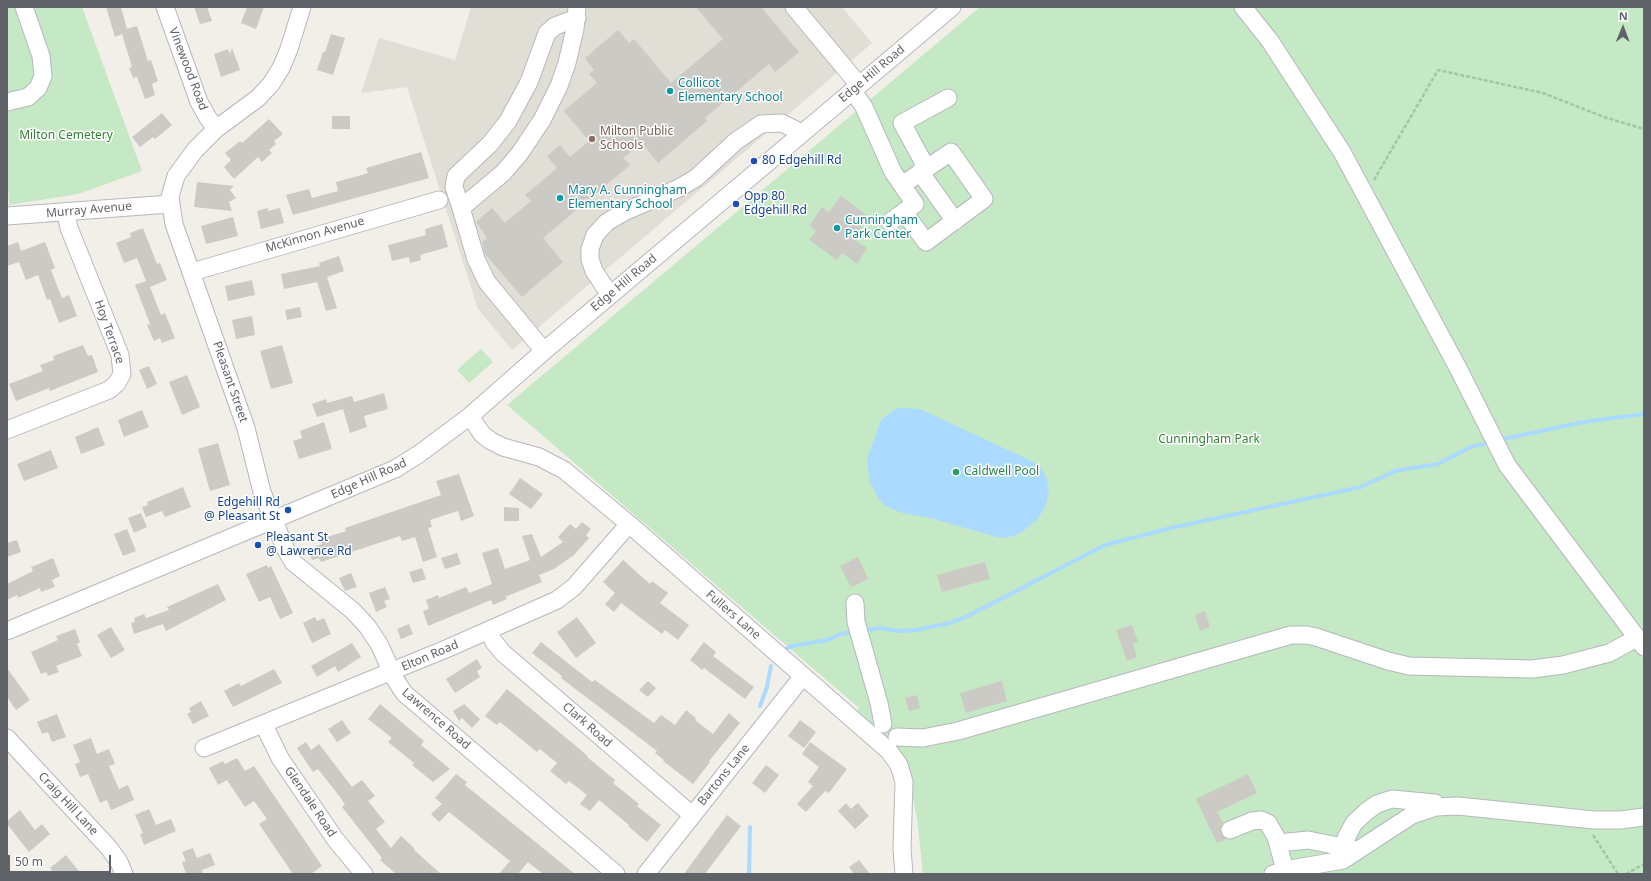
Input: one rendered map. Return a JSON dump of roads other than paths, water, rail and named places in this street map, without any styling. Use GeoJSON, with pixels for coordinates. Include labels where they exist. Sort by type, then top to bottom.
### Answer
{"type":"FeatureCollection","features":[{"type":"Feature","properties":{"kind":"street"},"geometry":{"type":"LineString","coordinates":[[7,102],[22,100],[33,93],[38,88],[43,76],[41,56],[24,7]]}},
{"type":"Feature","properties":{"kind":"street","name":"Vinewood Road"},"geometry":{"type":"LineString","coordinates":[[165,7],[199,102],[216,129]]}},
{"type":"Feature","properties":{"kind":"street","name":"Pleasant Street"},"geometry":{"type":"LineString","coordinates":[[273,520],[259,484],[254,455],[241,413],[174,224],[170,204],[174,183],[180,169],[198,146],[216,129],[258,98],[271,84],[286,58],[302,7]]}},
{"type":"Feature","properties":{"kind":"street"},"geometry":{"type":"LineString","coordinates":[[794,7],[856,88],[890,166],[915,204],[890,222]]}},
{"type":"Feature","properties":{"kind":"street","name":"Edge Hill Road"},"geometry":{"type":"LineString","coordinates":[[273,520],[408,462],[470,416],[544,351],[952,7]]}},
{"type":"Feature","properties":{"kind":"street"},"geometry":{"type":"LineString","coordinates":[[893,744],[958,731],[1290,635],[1307,635],[1316,637],[1388,661],[1409,666],[1532,669],[1563,665],[1609,653],[1641,642],[1514,475],[1494,442],[1458,368],[1336,142],[1267,37],[1243,7]]}},
{"type":"Feature","properties":{"kind":"street"},"geometry":{"type":"LineString","coordinates":[[460,208],[503,173],[520,153],[539,126],[563,75],[573,40],[577,12]]}},
{"type":"Feature","properties":{"kind":"street"},"geometry":{"type":"LineString","coordinates":[[544,351],[487,282],[476,259],[454,187],[456,176],[487,147],[508,121],[529,82],[547,33],[577,12]]}},
{"type":"Feature","properties":{"kind":"street"},"geometry":{"type":"LineString","coordinates":[[948,98],[902,123],[923,170],[955,221]]}},
{"type":"Feature","properties":{"kind":"street"},"geometry":{"type":"LineString","coordinates":[[610,295],[594,271],[590,259],[590,249],[595,235],[607,222],[624,212],[679,188],[696,178],[736,141],[761,124],[782,123],[802,133]]}},
{"type":"Feature","properties":{"kind":"street"},"geometry":{"type":"LineString","coordinates":[[902,184],[951,152],[984,199],[926,242],[904,212]]}},
{"type":"Feature","properties":{"kind":"street","name":"McKinnon Avenue"},"geometry":{"type":"LineString","coordinates":[[192,272],[438,200]]}},
{"type":"Feature","properties":{"kind":"street","name":"Murray Avenue"},"geometry":{"type":"LineString","coordinates":[[7,216],[66,213],[149,204],[170,204]]}},
{"type":"Feature","properties":{"kind":"street","name":"Hoy Terrace"},"geometry":{"type":"LineString","coordinates":[[7,430],[109,390],[117,383],[122,374],[120,356],[69,228],[66,213]]}},
{"type":"Feature","properties":{"kind":"street","name":"Fullers Lane"},"geometry":{"type":"LineString","coordinates":[[470,416],[482,434],[490,441],[503,447],[527,453],[564,470],[629,524],[803,676],[893,744],[904,782],[902,849],[904,874]]}},
{"type":"Feature","properties":{"kind":"street"},"geometry":{"type":"LineString","coordinates":[[7,631],[273,520]]}},
{"type":"Feature","properties":{"kind":"street","name":"Lawrence Road"},"geometry":{"type":"LineString","coordinates":[[273,520],[293,562],[353,611],[367,626],[379,644],[391,672],[404,693],[616,874]]}},
{"type":"Feature","properties":{"kind":"street","name":"Elton Road"},"geometry":{"type":"LineString","coordinates":[[204,748],[264,725],[391,672],[557,600],[569,592],[629,524]]}},
{"type":"Feature","properties":{"kind":"street"},"geometry":{"type":"LineString","coordinates":[[855,603],[856,622],[860,639],[879,703],[876,730]]}},
{"type":"Feature","properties":{"kind":"street","name":"Clark Road"},"geometry":{"type":"LineString","coordinates":[[488,631],[494,642],[503,653],[692,815]]}},
{"type":"Feature","properties":{"kind":"street","name":"Bartons Lane"},"geometry":{"type":"LineString","coordinates":[[646,874],[803,676]]}},
{"type":"Feature","properties":{"kind":"street","name":"Glendale Road"},"geometry":{"type":"LineString","coordinates":[[264,725],[280,758],[335,839],[364,874]]}},
{"type":"Feature","properties":{"kind":"street","name":"Craig Hill Lane"},"geometry":{"type":"LineString","coordinates":[[7,738],[109,848],[119,862],[124,874]]}},
{"type":"Feature","properties":{"kind":"street"},"geometry":{"type":"LineString","coordinates":[[1343,847],[1348,833],[1366,811],[1382,802],[1396,799],[1583,820],[1620,820],[1644,817]]}},
{"type":"Feature","properties":{"kind":"street"},"geometry":{"type":"LineString","coordinates":[[1230,830],[1247,822],[1264,821],[1271,826],[1279,843],[1279,872],[1338,861],[1362,848],[1416,812],[1436,807],[1458,806]]}},
{"type":"Feature","properties":{"kind":"street"},"geometry":{"type":"LineString","coordinates":[[1279,843],[1308,840],[1343,847],[1362,848]]}},
{"type":"Feature","properties":{"kind":"water","name":"Caldwell Pool"},"geometry":{"type":"Polygon","coordinates":[[[900,408],[920,409],[1038,464],[1046,476],[1049,491],[1046,505],[1037,520],[1019,534],[1005,538],[934,519],[902,513],[885,506],[879,499],[870,483],[867,459],[881,420],[894,410],[900,408]]]}},
{"type":"Feature","properties":{"kind":"waterway"},"geometry":{"type":"LineString","coordinates":[[1499,440],[1583,422],[1644,414]]}},
{"type":"Feature","properties":{"kind":"waterway"},"geometry":{"type":"LineString","coordinates":[[863,631],[879,628],[900,631],[916,630],[950,623],[966,617],[1105,545],[1171,528],[1361,487],[1395,471],[1438,464],[1471,447],[1491,442]]}},
{"type":"Feature","properties":{"kind":"waterway"},"geometry":{"type":"LineString","coordinates":[[784,650],[792,646],[828,640],[841,634],[855,632]]}},
{"type":"Feature","properties":{"kind":"waterway"},"geometry":{"type":"LineString","coordinates":[[760,706],[767,687],[771,666]]}},
{"type":"Feature","properties":{"kind":"waterway"},"geometry":{"type":"LineString","coordinates":[[749,874],[750,827]]}},
{"type":"Feature","properties":{"kind":"place","name":"Collicot Elementary School"},"geometry":{"type":"Point","coordinates":[670,91]}},
{"type":"Feature","properties":{"kind":"place","name":"Milton Public Schools"},"geometry":{"type":"Point","coordinates":[592,139]}},
{"type":"Feature","properties":{"kind":"place","name":"80 Edgehill Rd"},"geometry":{"type":"Point","coordinates":[754,161]}},
{"type":"Feature","properties":{"kind":"place","name":"Mary A. Cunningham Elementary School"},"geometry":{"type":"Point","coordinates":[560,198]}},
{"type":"Feature","properties":{"kind":"place","name":"Opp 80 Edgehill Rd"},"geometry":{"type":"Point","coordinates":[736,204]}},
{"type":"Feature","properties":{"kind":"place","name":"Cunningham Park Center"},"geometry":{"type":"Point","coordinates":[837,228]}},
{"type":"Feature","properties":{"kind":"place","name":"Caldwell Pool"},"geometry":{"type":"Point","coordinates":[956,472]}},
{"type":"Feature","properties":{"kind":"place","name":"Edgehill Rd @ Pleasant St"},"geometry":{"type":"Point","coordinates":[288,510]}},
{"type":"Feature","properties":{"kind":"place","name":"Pleasant St @ Lawrence Rd"},"geometry":{"type":"Point","coordinates":[258,545]}},
{"type":"Feature","properties":{"kind":"park label","name":"Milton Cemetery"},"geometry":{"type":"Point","coordinates":[66,136]}},
{"type":"Feature","properties":{"kind":"park label","name":"Cunningham Park"},"geometry":{"type":"Point","coordinates":[1209,440]}}]}
